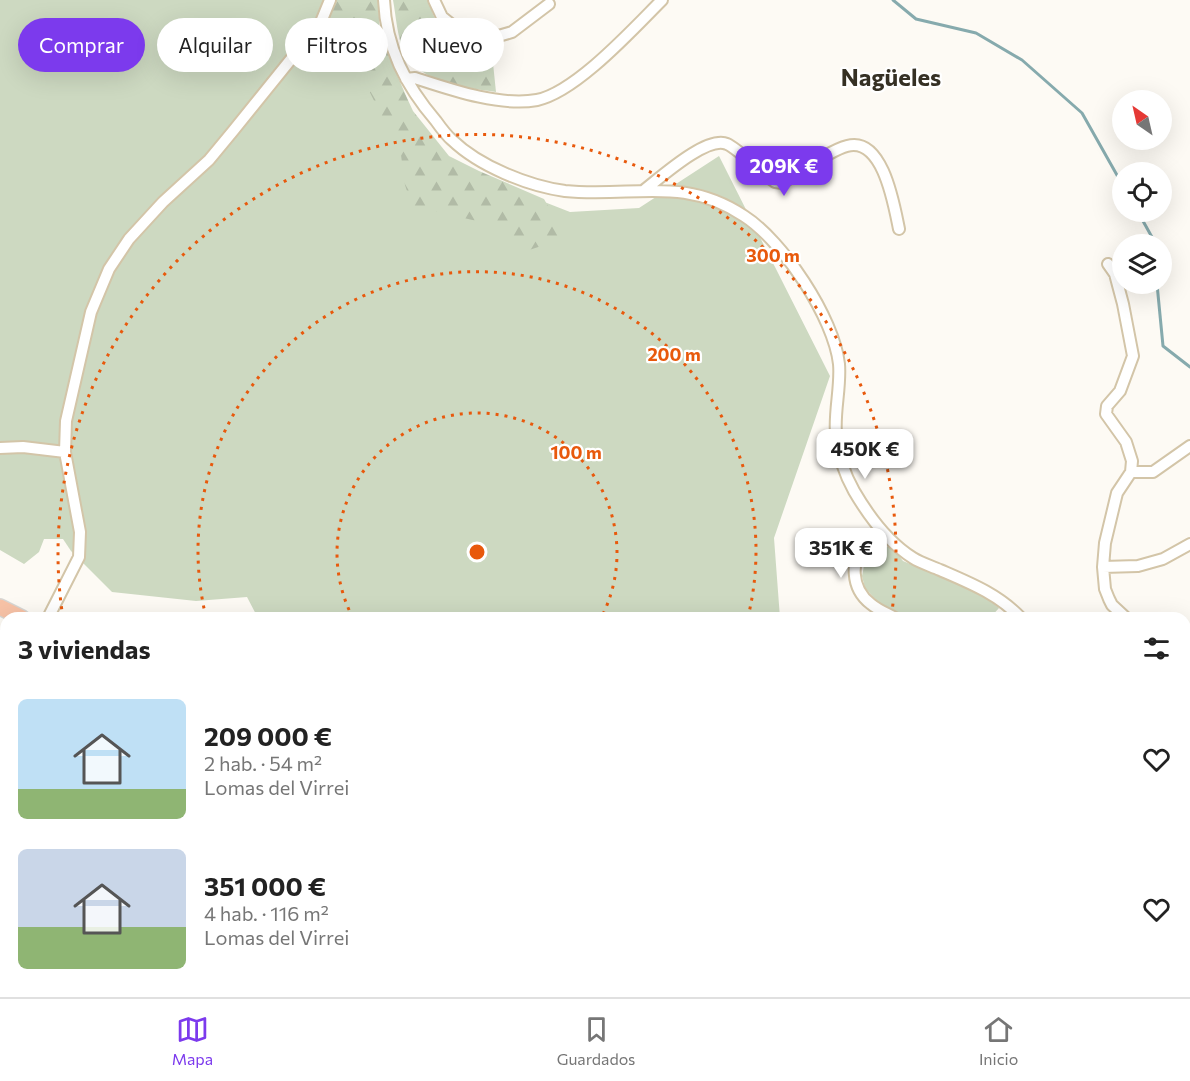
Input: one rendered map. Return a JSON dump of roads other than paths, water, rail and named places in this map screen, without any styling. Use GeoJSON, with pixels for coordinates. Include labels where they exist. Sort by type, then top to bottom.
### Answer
{"type":"FeatureCollection","features":[{"type":"Feature","properties":{"kind":"street"},"geometry":{"type":"LineString","coordinates":[[51,612],[79,557],[80,532],[65,452],[66,421],[89,323],[109,269],[129,239],[163,202],[209,160],[321,22],[330,0]]}},
{"type":"Feature","properties":{"kind":"street"},"geometry":{"type":"LineString","coordinates":[[384,0],[389,36],[416,98],[452,141],[488,165],[521,180],[565,190],[605,192],[666,189],[690,192],[717,200],[746,216],[773,241],[806,284],[829,328],[839,363],[836,435],[844,468],[855,491],[882,531],[914,559],[992,593],[1014,612]]}},
{"type":"Feature","properties":{"kind":"street"},"geometry":{"type":"LineString","coordinates":[[434,0],[442,17],[452,25],[488,39],[512,32],[549,4]]}},
{"type":"Feature","properties":{"kind":"street"},"geometry":{"type":"LineString","coordinates":[[406,79],[415,78],[467,94],[502,100],[537,100],[567,87],[618,44],[662,0]]}},
{"type":"Feature","properties":{"kind":"street"},"geometry":{"type":"LineString","coordinates":[[643,191],[704,146],[716,141],[728,144],[775,182],[782,183],[818,160],[848,145],[864,147],[880,164],[888,179],[900,229]]}},
{"type":"Feature","properties":{"kind":"street"},"geometry":{"type":"LineString","coordinates":[[1108,264],[1115,274],[1133,356],[1120,391],[1107,406],[1106,414],[1126,442],[1132,461],[1131,472],[1117,493],[1105,543],[1102,567],[1108,599],[1120,612]]}},
{"type":"Feature","properties":{"kind":"street"},"geometry":{"type":"LineString","coordinates":[[1131,472],[1153,472],[1190,446]]}},
{"type":"Feature","properties":{"kind":"street"},"geometry":{"type":"LineString","coordinates":[[0,448],[23,447],[65,452]]}},
{"type":"Feature","properties":{"kind":"street"},"geometry":{"type":"LineString","coordinates":[[882,531],[866,543],[855,562],[855,579],[858,589],[870,604],[885,612]]}},
{"type":"Feature","properties":{"kind":"street"},"geometry":{"type":"LineString","coordinates":[[1102,567],[1138,566],[1163,559],[1190,544]]}},
{"type":"Feature","properties":{"kind":"waterway"},"geometry":{"type":"LineString","coordinates":[[893,0],[916,19],[976,33],[1022,60],[1082,113],[1112,166]]}},
{"type":"Feature","properties":{"kind":"waterway"},"geometry":{"type":"LineString","coordinates":[[1144,222],[1150,234]]}},
{"type":"Feature","properties":{"kind":"waterway"},"geometry":{"type":"LineString","coordinates":[[1158,294],[1163,346],[1190,367]]}},
{"type":"Feature","properties":{"kind":"district","name":"Nagüeles"},"geometry":{"type":"Point","coordinates":[891,78]}}]}
